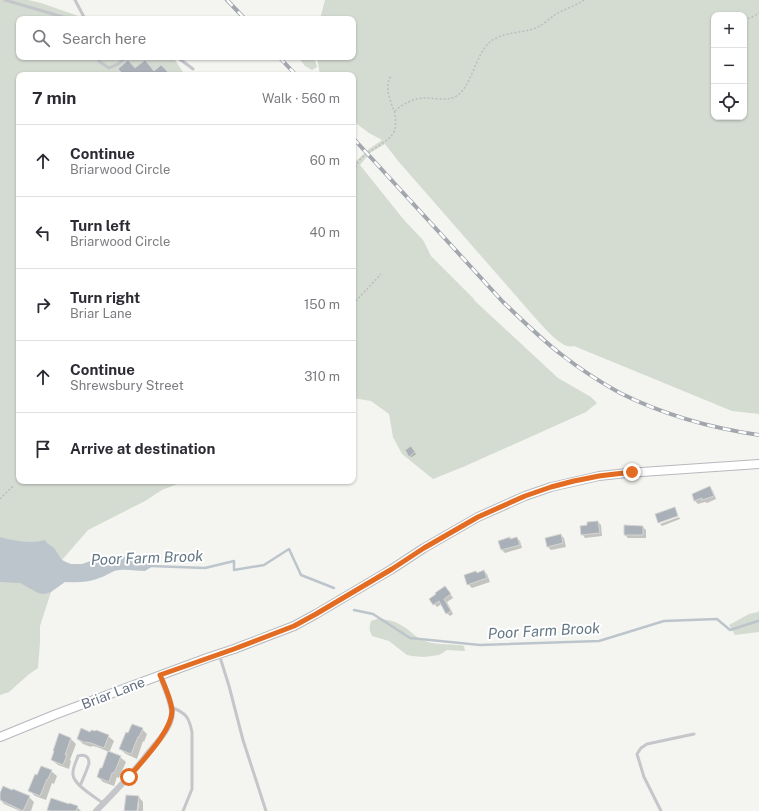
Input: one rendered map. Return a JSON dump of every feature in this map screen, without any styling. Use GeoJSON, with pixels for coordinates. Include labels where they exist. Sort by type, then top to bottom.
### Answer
{"type":"FeatureCollection","features":[{"type":"Feature","properties":{"kind":"main road","name":"Briar Lane"},"geometry":{"type":"LineString","coordinates":[[0,737],[54,715],[294,626],[478,517],[525,496],[551,487],[599,476],[759,464]]}},
{"type":"Feature","properties":{"kind":"street"},"geometry":{"type":"LineString","coordinates":[[96,811],[129,777],[162,736],[171,718],[171,707],[160,675]]}},
{"type":"Feature","properties":{"kind":"lane"},"geometry":{"type":"LineString","coordinates":[[5,0],[60,16]]}},
{"type":"Feature","properties":{"kind":"lane"},"geometry":{"type":"LineString","coordinates":[[75,0],[83,16]]}},
{"type":"Feature","properties":{"kind":"lane"},"geometry":{"type":"LineString","coordinates":[[99,60],[109,68],[123,60]]}},
{"type":"Feature","properties":{"kind":"lane"},"geometry":{"type":"LineString","coordinates":[[181,60],[193,69]]}},
{"type":"Feature","properties":{"kind":"lane"},"geometry":{"type":"LineString","coordinates":[[219,654],[243,740],[266,811]]}},
{"type":"Feature","properties":{"kind":"lane"},"geometry":{"type":"LineString","coordinates":[[171,707],[185,714],[190,723],[192,732],[192,788],[183,811]]}},
{"type":"Feature","properties":{"kind":"lane"},"geometry":{"type":"LineString","coordinates":[[661,811],[644,777],[637,754],[641,748],[647,744],[694,734]]}},
{"type":"Feature","properties":{"kind":"lane"},"geometry":{"type":"LineString","coordinates":[[80,786],[89,764],[88,758],[83,754],[78,756],[73,776],[80,786],[103,803]]}},
{"type":"Feature","properties":{"kind":"path"},"geometry":{"type":"LineString","coordinates":[[395,111],[410,101],[423,98],[450,98],[457,95],[466,83],[484,48],[490,42],[498,38],[535,29],[556,14],[584,0]]}},
{"type":"Feature","properties":{"kind":"path"},"geometry":{"type":"LineString","coordinates":[[747,19],[759,13]]}},
{"type":"Feature","properties":{"kind":"path"},"geometry":{"type":"LineString","coordinates":[[356,165],[363,156],[385,141],[393,134],[395,130],[395,111],[392,106],[388,86],[388,82],[392,76]]}},
{"type":"Feature","properties":{"kind":"path"},"geometry":{"type":"LineString","coordinates":[[356,301],[381,274]]}},
{"type":"Feature","properties":{"kind":"path"},"geometry":{"type":"LineString","coordinates":[[0,499],[13,486]]}},
{"type":"Feature","properties":{"kind":"shaded area"},"geometry":{"type":"Polygon","coordinates":[[[0,0],[28,0],[78,16],[16,16],[16,60],[175,60],[183,72],[16,72],[16,484],[177,484],[162,490],[145,501],[88,530],[62,560],[40,626],[38,668],[9,692],[0,695],[0,0]]]}},
{"type":"Feature","properties":{"kind":"shaded area"},"geometry":{"type":"Polygon","coordinates":[[[325,0],[759,0],[759,414],[732,411],[574,346],[564,345],[559,342],[537,320],[385,144],[370,153],[360,165],[404,220],[423,240],[431,256],[475,301],[558,378],[591,397],[597,403],[586,412],[433,479],[402,454],[393,437],[389,414],[371,401],[356,398],[356,161],[382,140],[356,123],[356,72],[320,72],[318,60],[356,60],[356,16],[321,16],[325,0]]]}},
{"type":"Feature","properties":{"kind":"shaded area"},"geometry":{"type":"Polygon","coordinates":[[[300,60],[315,60],[317,67],[312,70],[305,66],[300,60]]]}},
{"type":"Feature","properties":{"kind":"shaded area"},"geometry":{"type":"Polygon","coordinates":[[[0,537],[22,542],[45,540],[54,548],[62,560],[71,564],[82,564],[102,557],[110,559],[120,556],[132,558],[153,566],[145,571],[117,570],[93,580],[65,582],[51,592],[44,594],[38,593],[20,583],[0,582],[0,537]]]}},
{"type":"Feature","properties":{"kind":"shaded area"},"geometry":{"type":"Polygon","coordinates":[[[759,611],[759,632],[735,635],[729,625],[749,614],[759,611]]]}},
{"type":"Feature","properties":{"kind":"shaded area"},"geometry":{"type":"Polygon","coordinates":[[[377,619],[398,623],[426,642],[460,645],[464,646],[465,651],[447,650],[439,655],[424,657],[407,655],[389,641],[372,636],[370,623],[371,621],[377,619]]]}},
{"type":"Feature","properties":{"kind":"building"},"geometry":{"type":"Polygon","coordinates":[[[128,60],[135,68],[145,60],[154,71],[161,65],[168,72],[121,72],[118,69],[128,60]]]}},
{"type":"Feature","properties":{"kind":"building"},"geometry":{"type":"Polygon","coordinates":[[[411,446],[415,452],[409,457],[405,450],[411,446]]]}},
{"type":"Feature","properties":{"kind":"building"},"geometry":{"type":"Polygon","coordinates":[[[710,486],[714,496],[694,501],[692,494],[710,486]]]}},
{"type":"Feature","properties":{"kind":"building"},"geometry":{"type":"Polygon","coordinates":[[[675,507],[678,516],[658,523],[655,514],[675,507]]]}},
{"type":"Feature","properties":{"kind":"building"},"geometry":{"type":"Polygon","coordinates":[[[598,521],[600,533],[581,535],[580,526],[587,525],[587,522],[598,521]]]}},
{"type":"Feature","properties":{"kind":"building"},"geometry":{"type":"Polygon","coordinates":[[[624,525],[643,526],[643,535],[624,535],[624,525]]]}},
{"type":"Feature","properties":{"kind":"building"},"geometry":{"type":"Polygon","coordinates":[[[561,534],[563,543],[547,547],[545,538],[561,534]]]}},
{"type":"Feature","properties":{"kind":"building"},"geometry":{"type":"Polygon","coordinates":[[[510,537],[510,539],[517,537],[520,545],[501,550],[498,541],[510,537]]]}},
{"type":"Feature","properties":{"kind":"building"},"geometry":{"type":"Polygon","coordinates":[[[484,570],[487,578],[467,585],[464,575],[476,571],[477,573],[484,570]]]}},
{"type":"Feature","properties":{"kind":"building"},"geometry":{"type":"Polygon","coordinates":[[[445,586],[451,594],[444,599],[451,611],[446,614],[439,601],[433,605],[429,599],[445,586]]]}},
{"type":"Feature","properties":{"kind":"building"},"geometry":{"type":"Polygon","coordinates":[[[132,724],[143,728],[131,754],[119,749],[126,732],[128,733],[132,724]]]}},
{"type":"Feature","properties":{"kind":"building"},"geometry":{"type":"Polygon","coordinates":[[[81,728],[90,732],[91,730],[96,730],[109,735],[104,748],[77,739],[81,728]]]}},
{"type":"Feature","properties":{"kind":"building"},"geometry":{"type":"Polygon","coordinates":[[[59,733],[71,738],[63,765],[51,760],[59,733]]]}},
{"type":"Feature","properties":{"kind":"building"},"geometry":{"type":"Polygon","coordinates":[[[108,751],[121,756],[109,782],[97,777],[108,751]]]}},
{"type":"Feature","properties":{"kind":"building"},"geometry":{"type":"Polygon","coordinates":[[[41,766],[52,770],[40,796],[28,791],[35,774],[37,775],[41,766]]]}},
{"type":"Feature","properties":{"kind":"building"},"geometry":{"type":"Polygon","coordinates":[[[3,786],[30,796],[23,811],[0,800],[0,793],[3,786]]]}},
{"type":"Feature","properties":{"kind":"building"},"geometry":{"type":"Polygon","coordinates":[[[126,795],[139,796],[137,811],[124,811],[126,795]]]}},
{"type":"Feature","properties":{"kind":"building"},"geometry":{"type":"Polygon","coordinates":[[[51,798],[78,806],[76,811],[47,810],[51,798]]]}},
{"type":"Feature","properties":{"kind":"waterway","name":"Poor Farm Brook"},"geometry":{"type":"LineString","coordinates":[[150,566],[205,568],[234,561],[234,570],[264,565],[289,549],[301,575],[334,588]]}},
{"type":"Feature","properties":{"kind":"waterway","name":"Poor Farm Brook"},"geometry":{"type":"LineString","coordinates":[[354,610],[373,614],[410,638],[480,645],[599,641],[664,621],[717,619],[730,630],[759,621]]}},
{"type":"Feature","properties":{"kind":"railway"},"geometry":{"type":"LineString","coordinates":[[227,0],[242,16]]}},
{"type":"Feature","properties":{"kind":"railway"},"geometry":{"type":"LineString","coordinates":[[282,60],[293,72]]}},
{"type":"Feature","properties":{"kind":"railway"},"geometry":{"type":"LineString","coordinates":[[356,141],[503,302],[539,336],[569,360],[620,393],[654,408],[688,420],[723,429],[759,435]]}},
{"type":"Feature","properties":{"kind":"route"},"geometry":{"type":"LineString","coordinates":[[129,777],[162,736],[171,718],[171,707],[160,675],[265,638],[294,626],[478,517],[525,496],[574,481],[632,472]]}}]}
